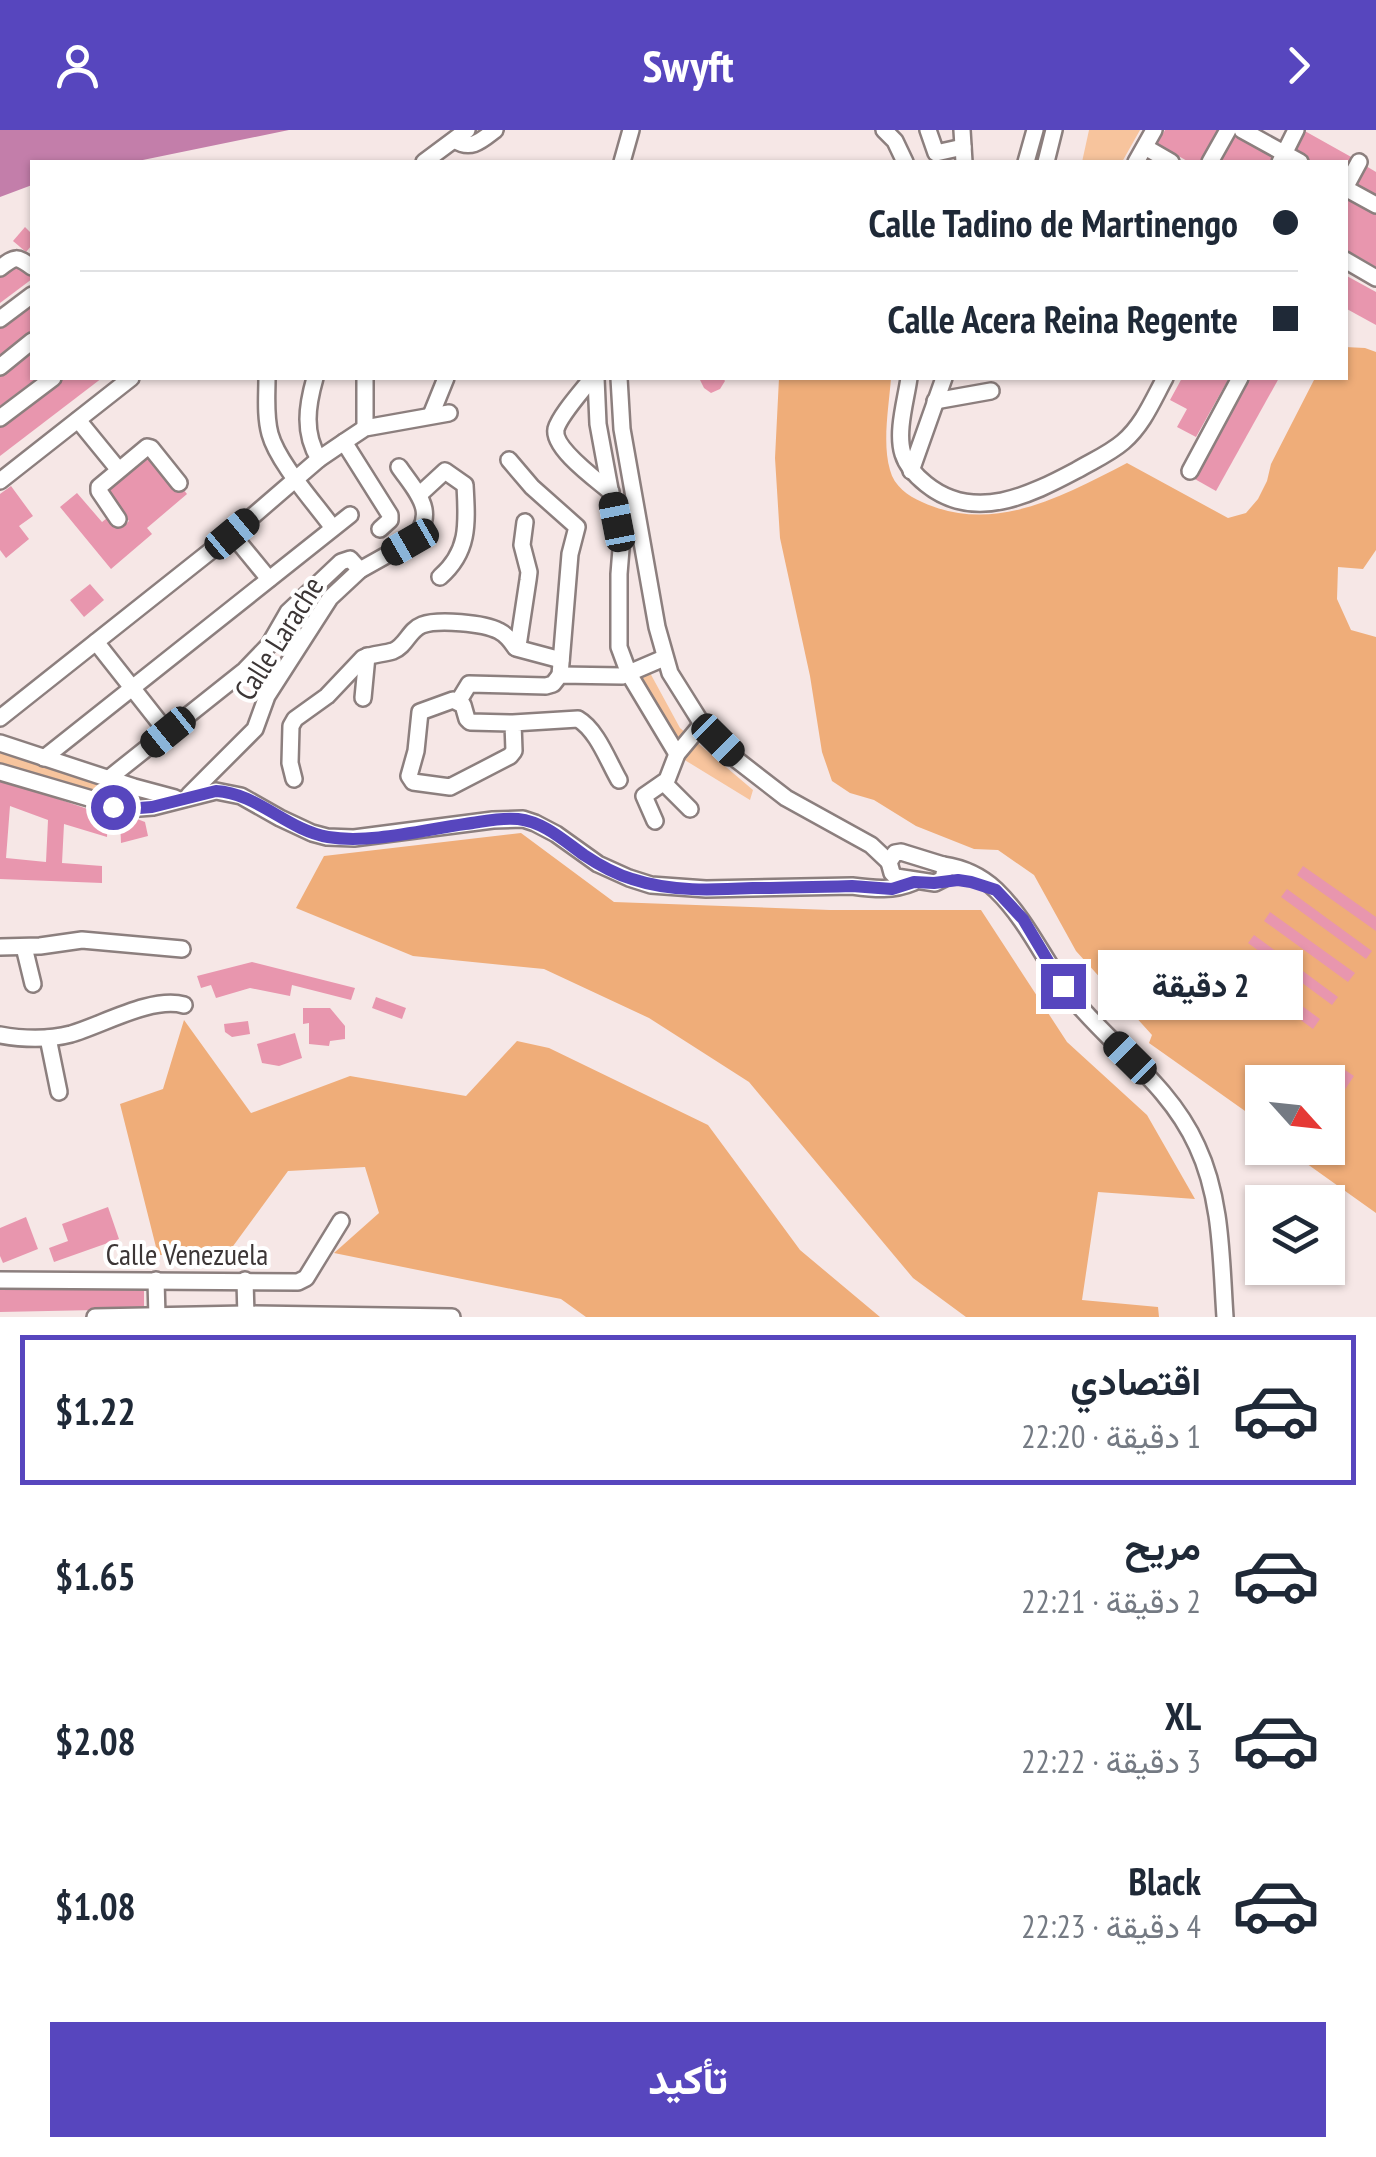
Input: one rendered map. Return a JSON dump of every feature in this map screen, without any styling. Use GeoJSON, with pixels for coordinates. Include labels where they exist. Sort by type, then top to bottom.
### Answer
{"type":"FeatureCollection","features":[{"type":"Feature","properties":{"kind":"street"},"geometry":{"type":"LineString","coordinates":[[427,160],[461,135],[467,146],[495,130]]}},
{"type":"Feature","properties":{"kind":"street"},"geometry":{"type":"LineString","coordinates":[[623,160],[631,130]]}},
{"type":"Feature","properties":{"kind":"street"},"geometry":{"type":"LineString","coordinates":[[884,130],[895,140],[904,160]]}},
{"type":"Feature","properties":{"kind":"street"},"geometry":{"type":"LineString","coordinates":[[928,130],[940,158],[963,155],[962,130]]}},
{"type":"Feature","properties":{"kind":"street"},"geometry":{"type":"LineString","coordinates":[[1027,160],[1035,130],[1054,133],[1047,160]]}},
{"type":"Feature","properties":{"kind":"street"},"geometry":{"type":"LineString","coordinates":[[1140,155],[1154,130]]}},
{"type":"Feature","properties":{"kind":"street"},"geometry":{"type":"LineString","coordinates":[[1211,160],[1228,130]]}},
{"type":"Feature","properties":{"kind":"street"},"geometry":{"type":"LineString","coordinates":[[1242,130],[1282,158],[1296,130]]}},
{"type":"Feature","properties":{"kind":"street"},"geometry":{"type":"LineString","coordinates":[[1348,182],[1359,162]]}},
{"type":"Feature","properties":{"kind":"street"},"geometry":{"type":"LineString","coordinates":[[1348,190],[1376,205]]}},
{"type":"Feature","properties":{"kind":"street"},"geometry":{"type":"LineString","coordinates":[[0,268],[14,258],[30,266]]}},
{"type":"Feature","properties":{"kind":"street"},"geometry":{"type":"LineString","coordinates":[[1348,262],[1376,278]]}},
{"type":"Feature","properties":{"kind":"street"},"geometry":{"type":"LineString","coordinates":[[0,319],[30,296]]}},
{"type":"Feature","properties":{"kind":"street"},"geometry":{"type":"LineString","coordinates":[[0,367],[30,343]]}},
{"type":"Feature","properties":{"kind":"street"},"geometry":{"type":"LineString","coordinates":[[0,418],[50,380]]}},
{"type":"Feature","properties":{"kind":"street"},"geometry":{"type":"LineString","coordinates":[[0,482],[128,380]]}},
{"type":"Feature","properties":{"kind":"street"},"geometry":{"type":"LineString","coordinates":[[268,380],[268,429],[278,451],[333,528]]}},
{"type":"Feature","properties":{"kind":"street"},"geometry":{"type":"LineString","coordinates":[[315,380],[307,426],[308,438],[319,460]]}},
{"type":"Feature","properties":{"kind":"street"},"geometry":{"type":"LineString","coordinates":[[365,380],[365,428]]}},
{"type":"Feature","properties":{"kind":"street"},"geometry":{"type":"LineString","coordinates":[[431,414],[445,380]]}},
{"type":"Feature","properties":{"kind":"street"},"geometry":{"type":"LineString","coordinates":[[592,380],[556,426],[556,438],[561,448],[611,492]]}},
{"type":"Feature","properties":{"kind":"street"},"geometry":{"type":"LineString","coordinates":[[594,380],[598,424],[621,549],[618,634],[623,662],[677,754]]}},
{"type":"Feature","properties":{"kind":"street"},"geometry":{"type":"LineString","coordinates":[[619,380],[622,428],[664,658],[702,724],[737,760],[812,814],[864,840],[893,861],[942,865],[972,873],[996,890],[1023,919],[1063,986],[1156,1084],[1186,1123],[1206,1167],[1218,1215],[1225,1317]]}},
{"type":"Feature","properties":{"kind":"street"},"geometry":{"type":"LineString","coordinates":[[910,380],[902,454],[911,471],[934,490],[971,504],[1036,492],[1110,451],[1142,419],[1164,380]]}},
{"type":"Feature","properties":{"kind":"street"},"geometry":{"type":"LineString","coordinates":[[911,471],[943,380]]}},
{"type":"Feature","properties":{"kind":"street"},"geometry":{"type":"LineString","coordinates":[[1190,471],[1239,380]]}},
{"type":"Feature","properties":{"kind":"street"},"geometry":{"type":"LineString","coordinates":[[936,401],[992,390]]}},
{"type":"Feature","properties":{"kind":"street"},"geometry":{"type":"LineString","coordinates":[[0,718],[344,442],[365,428],[450,413]]}},
{"type":"Feature","properties":{"kind":"street"},"geometry":{"type":"LineString","coordinates":[[78,420],[118,469]]}},
{"type":"Feature","properties":{"kind":"street"},"geometry":{"type":"LineString","coordinates":[[344,442],[390,514],[390,520],[380,529]]}},
{"type":"Feature","properties":{"kind":"street"},"geometry":{"type":"LineString","coordinates":[[118,519],[98,492],[102,482],[146,447],[180,483]]}},
{"type":"Feature","properties":{"kind":"street"},"geometry":{"type":"LineString","coordinates":[[458,702],[469,684],[552,684],[560,667],[570,554],[577,527],[509,460]]}},
{"type":"Feature","properties":{"kind":"street"},"geometry":{"type":"LineString","coordinates":[[399,467],[419,495],[445,471],[463,482],[464,544],[440,577]]}},
{"type":"Feature","properties":{"kind":"street","name":"Calle Larache"},"geometry":{"type":"LineString","coordinates":[[183,798],[248,738],[267,696],[322,609],[344,584],[417,536],[426,513],[419,495]]}},
{"type":"Feature","properties":{"kind":"street"},"geometry":{"type":"LineString","coordinates":[[44,758],[350,515]]}},
{"type":"Feature","properties":{"kind":"street"},"geometry":{"type":"LineString","coordinates":[[516,648],[529,572],[522,545],[525,522]]}},
{"type":"Feature","properties":{"kind":"street"},"geometry":{"type":"LineString","coordinates":[[232,534],[269,579]]}},
{"type":"Feature","properties":{"kind":"street"},"geometry":{"type":"LineString","coordinates":[[108,779],[259,657],[288,612],[340,562],[350,559],[360,570]]}},
{"type":"Feature","properties":{"kind":"street"},"geometry":{"type":"LineString","coordinates":[[294,779],[290,763],[291,726],[295,718],[327,696],[366,656],[399,647],[416,628],[437,622],[488,627],[498,630],[512,646],[560,667],[629,674],[664,658]]}},
{"type":"Feature","properties":{"kind":"street"},"geometry":{"type":"LineString","coordinates":[[96,642],[168,732]]}},
{"type":"Feature","properties":{"kind":"street"},"geometry":{"type":"LineString","coordinates":[[363,698],[366,656]]}},
{"type":"Feature","properties":{"kind":"street"},"geometry":{"type":"LineString","coordinates":[[513,723],[514,751],[504,761],[450,787],[413,782],[409,776],[420,712],[453,700],[463,705],[470,722],[578,719],[592,732],[619,780]]}},
{"type":"Feature","properties":{"kind":"street"},"geometry":{"type":"LineString","coordinates":[[655,820],[644,796],[664,783],[677,754],[702,724]]}},
{"type":"Feature","properties":{"kind":"street"},"geometry":{"type":"LineString","coordinates":[[0,743],[108,779],[183,798]]}},
{"type":"Feature","properties":{"kind":"street"},"geometry":{"type":"LineString","coordinates":[[0,772],[126,809],[152,807],[216,791],[241,796],[296,826],[326,837],[354,838],[493,820],[536,822],[598,864],[651,884],[706,890],[852,886],[892,889],[914,882]]}},
{"type":"Feature","properties":{"kind":"street"},"geometry":{"type":"LineString","coordinates":[[664,783],[690,809]]}},
{"type":"Feature","properties":{"kind":"street"},"geometry":{"type":"LineString","coordinates":[[852,886],[872,880],[893,861]]}},
{"type":"Feature","properties":{"kind":"street"},"geometry":{"type":"LineString","coordinates":[[893,861],[896,877],[914,882],[971,882],[996,890]]}},
{"type":"Feature","properties":{"kind":"street"},"geometry":{"type":"LineString","coordinates":[[940,882],[945,874],[942,865]]}},
{"type":"Feature","properties":{"kind":"street"},"geometry":{"type":"LineString","coordinates":[[0,947],[82,940],[182,949]]}},
{"type":"Feature","properties":{"kind":"street"},"geometry":{"type":"LineString","coordinates":[[24,947],[33,984]]}},
{"type":"Feature","properties":{"kind":"street"},"geometry":{"type":"LineString","coordinates":[[5,1040],[70,1034],[157,1004],[184,1005]]}},
{"type":"Feature","properties":{"kind":"street"},"geometry":{"type":"LineString","coordinates":[[48,1038],[59,1092]]}},
{"type":"Feature","properties":{"kind":"street","name":"Calle Venezuela"},"geometry":{"type":"LineString","coordinates":[[0,1280],[302,1280],[341,1221]]}},
{"type":"Feature","properties":{"kind":"street"},"geometry":{"type":"LineString","coordinates":[[156,1280],[157,1316]]}},
{"type":"Feature","properties":{"kind":"street"},"geometry":{"type":"LineString","coordinates":[[203,1280],[204,1316]]}},
{"type":"Feature","properties":{"kind":"street"},"geometry":{"type":"LineString","coordinates":[[245,1280],[246,1315]]}},
{"type":"Feature","properties":{"kind":"street"},"geometry":{"type":"LineString","coordinates":[[95,1317],[452,1317]]}},
{"type":"Feature","properties":{"kind":"shaded area"},"geometry":{"type":"Polygon","coordinates":[[[0,130],[289,130],[143,160],[30,160],[30,186],[0,197],[0,130]]]}},
{"type":"Feature","properties":{"kind":"shaded area"},"geometry":{"type":"Polygon","coordinates":[[[1089,130],[1140,130],[1123,160],[1082,160],[1089,130]]]}},
{"type":"Feature","properties":{"kind":"shaded area"},"geometry":{"type":"Polygon","coordinates":[[[1348,347],[1376,352],[1376,550],[1363,569],[1338,567],[1337,599],[1351,630],[1376,637],[1376,1213],[1345,1191],[1345,1185],[1337,1185],[1309,1165],[1345,1165],[1345,1065],[1245,1065],[1245,1111],[1149,1043],[1152,1035],[1076,951],[1034,875],[998,850],[974,849],[916,826],[874,800],[850,793],[832,781],[822,752],[780,538],[775,458],[779,380],[891,380],[886,436],[890,470],[902,490],[912,497],[949,511],[1002,513],[1028,507],[1127,463],[1228,518],[1246,513],[1267,481],[1271,464],[1314,380],[1348,380],[1348,347]]]}},
{"type":"Feature","properties":{"kind":"shaded area"},"geometry":{"type":"Polygon","coordinates":[[[649,671],[680,728],[753,790],[750,800],[670,751],[624,684],[649,671]]]}},
{"type":"Feature","properties":{"kind":"shaded area"},"geometry":{"type":"Polygon","coordinates":[[[0,749],[132,796],[125,804],[0,764],[0,749]]]}},
{"type":"Feature","properties":{"kind":"shaded area"},"geometry":{"type":"Polygon","coordinates":[[[521,833],[614,902],[830,910],[981,910],[1067,1042],[1147,1115],[1195,1199],[1098,1192],[1082,1300],[1158,1307],[1159,1317],[966,1317],[913,1278],[749,1082],[649,1018],[544,969],[413,956],[296,908],[324,856],[521,833]]]}},
{"type":"Feature","properties":{"kind":"shaded area"},"geometry":{"type":"Polygon","coordinates":[[[184,1020],[251,1113],[350,1076],[466,1096],[517,1041],[549,1048],[708,1125],[800,1250],[880,1317],[586,1317],[561,1299],[334,1253],[379,1213],[365,1167],[288,1171],[228,1253],[158,1255],[120,1104],[163,1089],[184,1020]]]}},
{"type":"Feature","properties":{"kind":"building"},"geometry":{"type":"Polygon","coordinates":[[[1165,130],[1219,130],[1202,160],[1185,160],[1157,144],[1165,130]]]}},
{"type":"Feature","properties":{"kind":"building"},"geometry":{"type":"Polygon","coordinates":[[[1303,130],[1353,158],[1348,166],[1348,160],[1304,160],[1290,152],[1303,130]]]}},
{"type":"Feature","properties":{"kind":"building"},"geometry":{"type":"Polygon","coordinates":[[[1231,132],[1273,156],[1270,160],[1215,160],[1231,132]]]}},
{"type":"Feature","properties":{"kind":"building"},"geometry":{"type":"Polygon","coordinates":[[[1366,166],[1376,172],[1376,199],[1354,187],[1366,166]]]}},
{"type":"Feature","properties":{"kind":"building"},"geometry":{"type":"Polygon","coordinates":[[[1348,198],[1376,214],[1376,267],[1348,251],[1348,198]]]}},
{"type":"Feature","properties":{"kind":"building"},"geometry":{"type":"Polygon","coordinates":[[[25,227],[30,232],[30,247],[26,252],[13,241],[25,227]]]}},
{"type":"Feature","properties":{"kind":"building"},"geometry":{"type":"Polygon","coordinates":[[[18,262],[30,270],[30,280],[0,303],[0,275],[18,262]]]}},
{"type":"Feature","properties":{"kind":"building"},"geometry":{"type":"Polygon","coordinates":[[[1348,277],[1376,292],[1376,325],[1348,310],[1348,277]]]}},
{"type":"Feature","properties":{"kind":"building"},"geometry":{"type":"Polygon","coordinates":[[[30,302],[30,333],[0,356],[0,325],[30,302]]]}},
{"type":"Feature","properties":{"kind":"building"},"geometry":{"type":"Polygon","coordinates":[[[30,352],[30,380],[34,380],[0,406],[0,375],[30,352]]]}},
{"type":"Feature","properties":{"kind":"building"},"geometry":{"type":"Polygon","coordinates":[[[57,380],[99,380],[0,456],[0,423],[57,380]]]}},
{"type":"Feature","properties":{"kind":"building"},"geometry":{"type":"Polygon","coordinates":[[[700,380],[725,381],[711,393],[700,380]]]}},
{"type":"Feature","properties":{"kind":"building"},"geometry":{"type":"Polygon","coordinates":[[[1181,380],[1228,380],[1196,437],[1177,427],[1187,409],[1170,400],[1181,380]]]}},
{"type":"Feature","properties":{"kind":"building"},"geometry":{"type":"Polygon","coordinates":[[[1247,380],[1278,380],[1216,491],[1193,478],[1247,380]]]}},
{"type":"Feature","properties":{"kind":"building"},"geometry":{"type":"Polygon","coordinates":[[[151,450],[187,494],[147,528],[152,534],[111,569],[60,507],[77,493],[102,522],[111,515],[121,528],[129,521],[103,489],[151,450]]]}},
{"type":"Feature","properties":{"kind":"building"},"geometry":{"type":"Polygon","coordinates":[[[11,486],[33,516],[19,526],[29,539],[6,558],[0,550],[0,494],[11,486]]]}},
{"type":"Feature","properties":{"kind":"building"},"geometry":{"type":"Polygon","coordinates":[[[90,584],[104,600],[84,617],[70,600],[90,584]]]}},
{"type":"Feature","properties":{"kind":"building"},"geometry":{"type":"Polygon","coordinates":[[[0,779],[108,816],[107,837],[64,824],[62,863],[102,866],[102,883],[0,879],[0,779]],[[10,806],[6,858],[46,862],[48,820],[10,806]]]}},
{"type":"Feature","properties":{"kind":"building"},"geometry":{"type":"Polygon","coordinates":[[[132,817],[145,822],[148,836],[121,843],[120,820],[132,817]]]}},
{"type":"Feature","properties":{"kind":"building"},"geometry":{"type":"Polygon","coordinates":[[[1303,866],[1376,917],[1376,931],[1297,875],[1303,866]]]}},
{"type":"Feature","properties":{"kind":"building"},"geometry":{"type":"Polygon","coordinates":[[[1287,889],[1372,951],[1366,959],[1281,897],[1287,889]]]}},
{"type":"Feature","properties":{"kind":"building"},"geometry":{"type":"Polygon","coordinates":[[[1270,912],[1355,973],[1348,982],[1264,921],[1270,912]]]}},
{"type":"Feature","properties":{"kind":"building"},"geometry":{"type":"Polygon","coordinates":[[[1254,935],[1338,997],[1332,1005],[1248,943],[1254,935]]]}},
{"type":"Feature","properties":{"kind":"building"},"geometry":{"type":"Polygon","coordinates":[[[1235,957],[1320,1019],[1313,1029],[1228,967],[1235,957]]]}},
{"type":"Feature","properties":{"kind":"building"},"geometry":{"type":"Polygon","coordinates":[[[252,962],[355,988],[351,1000],[292,985],[290,996],[250,988],[216,998],[211,985],[201,988],[197,976],[252,962]]]}},
{"type":"Feature","properties":{"kind":"building"},"geometry":{"type":"Polygon","coordinates":[[[376,997],[406,1008],[402,1019],[372,1008],[376,997]]]}},
{"type":"Feature","properties":{"kind":"building"},"geometry":{"type":"Polygon","coordinates":[[[303,1008],[330,1008],[345,1026],[345,1039],[330,1041],[329,1046],[309,1044],[309,1023],[303,1024],[303,1008]]]}},
{"type":"Feature","properties":{"kind":"building"},"geometry":{"type":"Polygon","coordinates":[[[248,1021],[250,1034],[232,1037],[225,1032],[224,1024],[248,1021]]]}},
{"type":"Feature","properties":{"kind":"building"},"geometry":{"type":"Polygon","coordinates":[[[295,1033],[302,1058],[279,1066],[262,1063],[257,1044],[295,1033]]]}},
{"type":"Feature","properties":{"kind":"building"},"geometry":{"type":"Polygon","coordinates":[[[1345,1070],[1354,1076],[1345,1090],[1345,1070]]]}},
{"type":"Feature","properties":{"kind":"building"},"geometry":{"type":"Polygon","coordinates":[[[108,1207],[119,1239],[54,1262],[49,1248],[68,1241],[62,1224],[108,1207]]]}},
{"type":"Feature","properties":{"kind":"building"},"geometry":{"type":"Polygon","coordinates":[[[26,1217],[38,1249],[3,1263],[0,1228],[26,1217]]]}},
{"type":"Feature","properties":{"kind":"building"},"geometry":{"type":"Polygon","coordinates":[[[144,1286],[144,1309],[0,1312],[0,1288],[144,1286]]]}},
{"type":"Feature","properties":{"kind":"route"},"geometry":{"type":"LineString","coordinates":[[113,807],[139,809],[225,791],[312,833],[335,838],[510,818],[536,822],[613,872],[651,884],[683,888],[852,886],[880,890],[914,882],[971,882],[996,890],[1023,919],[1063,986]]}}]}
